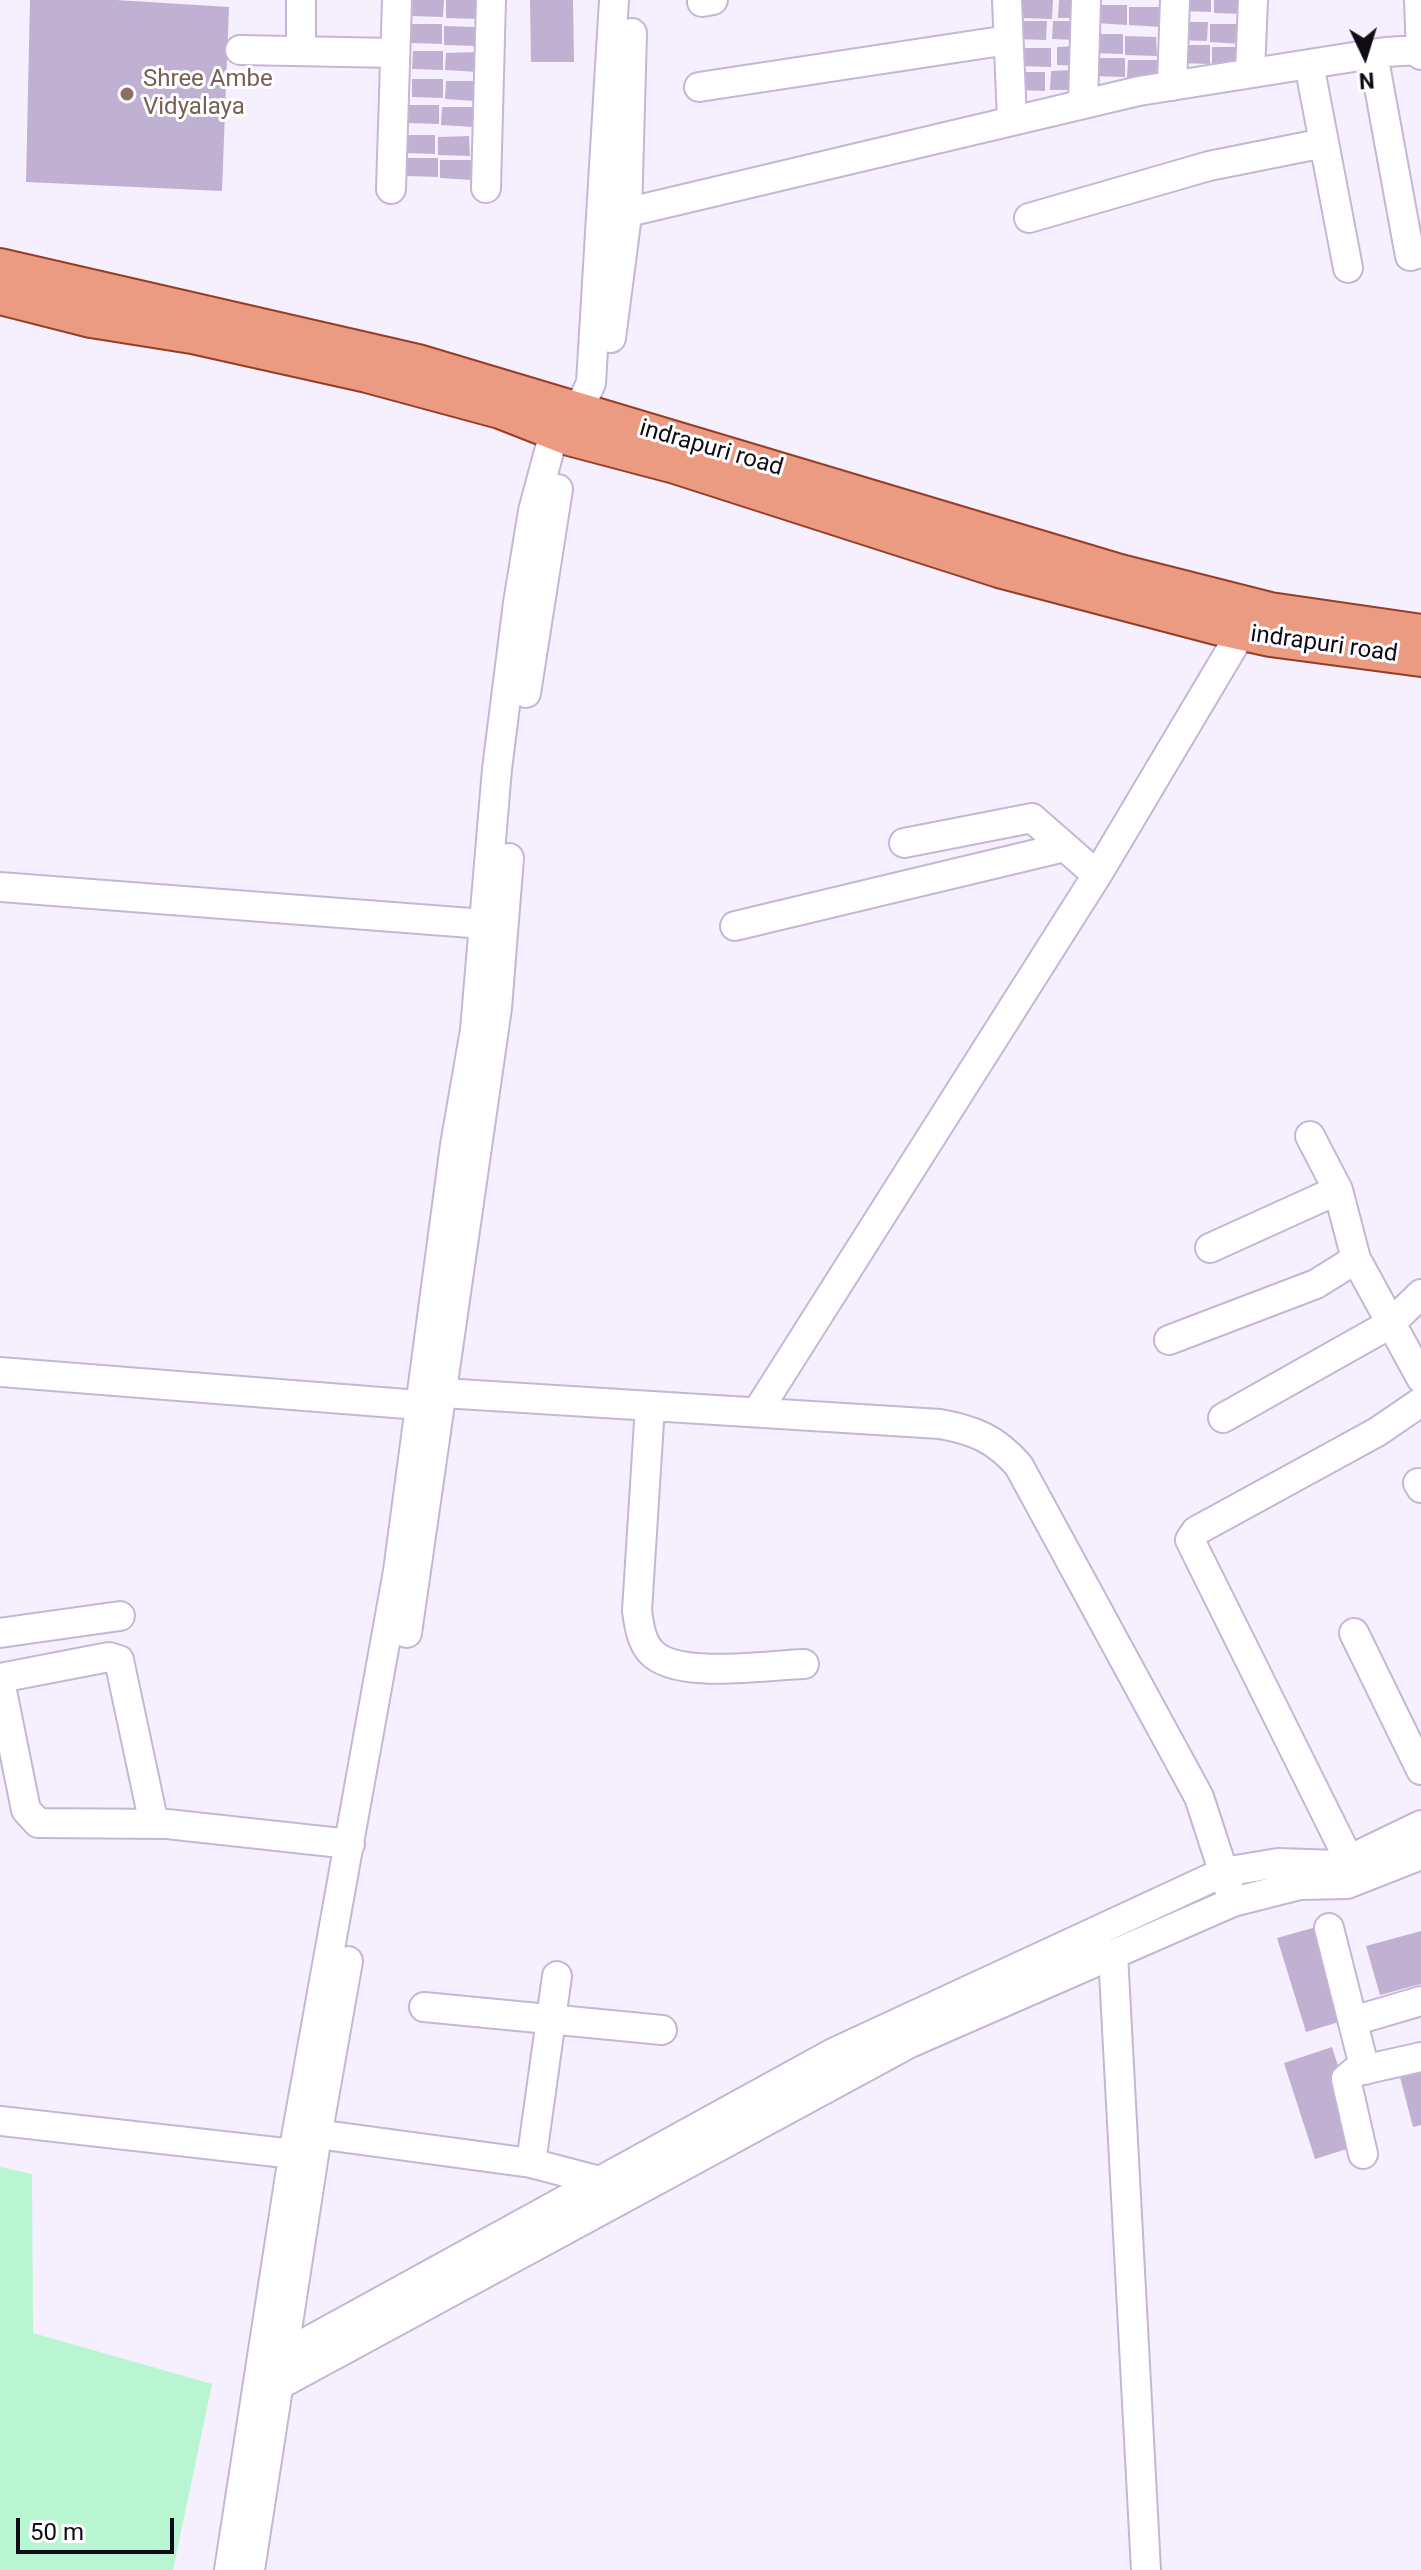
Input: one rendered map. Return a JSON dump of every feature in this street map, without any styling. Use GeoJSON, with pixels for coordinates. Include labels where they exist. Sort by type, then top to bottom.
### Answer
{"type":"FeatureCollection","features":[{"type":"Feature","properties":{"kind":"main road","name":"indrapuri road"},"geometry":{"type":"LineString","coordinates":[[0,266],[418,362],[675,466],[999,570],[1241,633],[1421,659]]}},
{"type":"Feature","properties":{"kind":"main road"},"geometry":{"type":"LineString","coordinates":[[0,297],[91,320],[192,336],[367,375],[500,411],[574,424]]}},
{"type":"Feature","properties":{"kind":"main road","name":"indrapuri road"},"geometry":{"type":"LineString","coordinates":[[574,424],[1270,610],[1421,632]]}},
{"type":"Feature","properties":{"kind":"street"},"geometry":{"type":"LineString","coordinates":[[301,0],[301,50]]}},
{"type":"Feature","properties":{"kind":"street"},"geometry":{"type":"LineString","coordinates":[[391,189],[397,0]]}},
{"type":"Feature","properties":{"kind":"street"},"geometry":{"type":"LineString","coordinates":[[486,188],[491,0]]}},
{"type":"Feature","properties":{"kind":"street"},"geometry":{"type":"LineString","coordinates":[[614,0],[615,216]]}},
{"type":"Feature","properties":{"kind":"street"},"geometry":{"type":"LineString","coordinates":[[431,1399],[475,1030],[497,769],[518,603],[533,511],[591,383],[615,216],[633,0]]}},
{"type":"Feature","properties":{"kind":"street"},"geometry":{"type":"LineString","coordinates":[[1007,0],[1012,121]]}},
{"type":"Feature","properties":{"kind":"street"},"geometry":{"type":"LineString","coordinates":[[1083,104],[1086,0]]}},
{"type":"Feature","properties":{"kind":"street"},"geometry":{"type":"LineString","coordinates":[[1172,86],[1175,0]]}},
{"type":"Feature","properties":{"kind":"street"},"geometry":{"type":"LineString","coordinates":[[1250,73],[1253,0]]}},
{"type":"Feature","properties":{"kind":"street"},"geometry":{"type":"LineString","coordinates":[[615,216],[1083,104],[1172,86],[1373,54],[1420,52],[1419,0]]}},
{"type":"Feature","properties":{"kind":"street"},"geometry":{"type":"LineString","coordinates":[[699,87],[1008,40]]}},
{"type":"Feature","properties":{"kind":"street"},"geometry":{"type":"LineString","coordinates":[[240,50],[395,53]]}},
{"type":"Feature","properties":{"kind":"street"},"geometry":{"type":"LineString","coordinates":[[1373,54],[1410,256],[1421,253]]}},
{"type":"Feature","properties":{"kind":"street"},"geometry":{"type":"LineString","coordinates":[[1309,64],[1348,268]]}},
{"type":"Feature","properties":{"kind":"street"},"geometry":{"type":"LineString","coordinates":[[1029,218],[1209,166],[1324,143]]}},
{"type":"Feature","properties":{"kind":"street"},"geometry":{"type":"LineString","coordinates":[[250,2570],[283,2355],[303,2140],[388,1684],[431,1399],[497,1008],[519,736],[553,510],[574,424]]}},
{"type":"Feature","properties":{"kind":"street"},"geometry":{"type":"LineString","coordinates":[[757,1412],[1097,875],[1241,633]]}},
{"type":"Feature","properties":{"kind":"street"},"geometry":{"type":"LineString","coordinates":[[904,843],[1032,818],[1097,875]]}},
{"type":"Feature","properties":{"kind":"street"},"geometry":{"type":"LineString","coordinates":[[735,926],[1065,847]]}},
{"type":"Feature","properties":{"kind":"street"},"geometry":{"type":"LineString","coordinates":[[0,887],[484,924]]}},
{"type":"Feature","properties":{"kind":"street"},"geometry":{"type":"LineString","coordinates":[[1310,1136],[1338,1190],[1356,1259],[1421,1378]]}},
{"type":"Feature","properties":{"kind":"street"},"geometry":{"type":"LineString","coordinates":[[1210,1248],[1338,1190]]}},
{"type":"Feature","properties":{"kind":"street"},"geometry":{"type":"LineString","coordinates":[[1169,1340],[1316,1284],[1356,1259]]}},
{"type":"Feature","properties":{"kind":"street"},"geometry":{"type":"LineString","coordinates":[[1223,1418],[1390,1324],[1421,1294]]}},
{"type":"Feature","properties":{"kind":"street"},"geometry":{"type":"LineString","coordinates":[[0,1372],[431,1399],[757,1412],[940,1424],[984,1435],[1004,1448],[1019,1466],[1199,1797],[1233,1902]]}},
{"type":"Feature","properties":{"kind":"street"},"geometry":{"type":"LineString","coordinates":[[1349,1860],[1190,1540],[1196,1531],[1377,1432],[1421,1402]]}},
{"type":"Feature","properties":{"kind":"street"},"geometry":{"type":"LineString","coordinates":[[650,1406],[637,1611],[640,1633],[651,1652],[669,1664],[691,1668],[804,1664]]}},
{"type":"Feature","properties":{"kind":"street"},"geometry":{"type":"LineString","coordinates":[[0,1633],[120,1616]]}},
{"type":"Feature","properties":{"kind":"street"},"geometry":{"type":"LineString","coordinates":[[1354,1633],[1421,1770]]}},
{"type":"Feature","properties":{"kind":"street"},"geometry":{"type":"LineString","coordinates":[[154,1824],[119,1660],[109,1657],[0,1679],[26,1810],[32,1820],[154,1824],[350,1844]]}},
{"type":"Feature","properties":{"kind":"street"},"geometry":{"type":"LineString","coordinates":[[229,2570],[350,1844],[388,1684]]}},
{"type":"Feature","properties":{"kind":"street"},"geometry":{"type":"LineString","coordinates":[[283,2355],[869,2035],[1224,1872],[1278,1863],[1327,1867],[1349,1860],[1421,1825]]}},
{"type":"Feature","properties":{"kind":"street"},"geometry":{"type":"LineString","coordinates":[[279,2385],[886,2054],[1233,1902],[1300,1885],[1347,1884],[1421,1855]]}},
{"type":"Feature","properties":{"kind":"street"},"geometry":{"type":"LineString","coordinates":[[1329,1928],[1365,2070]]}},
{"type":"Feature","properties":{"kind":"street"},"geometry":{"type":"LineString","coordinates":[[1113,1954],[1146,2570]]}},
{"type":"Feature","properties":{"kind":"street"},"geometry":{"type":"LineString","coordinates":[[531,2163],[557,1976]]}},
{"type":"Feature","properties":{"kind":"street"},"geometry":{"type":"LineString","coordinates":[[1353,2021],[1421,2001]]}},
{"type":"Feature","properties":{"kind":"street"},"geometry":{"type":"LineString","coordinates":[[424,2007],[662,2030]]}},
{"type":"Feature","properties":{"kind":"street"},"geometry":{"type":"LineString","coordinates":[[1363,2154],[1346,2079],[1365,2070],[1421,2057]]}},
{"type":"Feature","properties":{"kind":"street"},"geometry":{"type":"LineString","coordinates":[[0,2121],[303,2140],[531,2163],[639,2191]]}},
{"type":"Feature","properties":{"kind":"green space"},"geometry":{"type":"Polygon","coordinates":[[[0,2167],[32,2174],[33,2333],[212,2384],[173,2570],[0,2570],[0,2167]]]}},
{"type":"Feature","properties":{"kind":"building","name":"Shree Ambe Vidyalaya"},"geometry":{"type":"Polygon","coordinates":[[[30,0],[116,0],[229,7],[222,191],[26,182],[30,0]]]}},
{"type":"Feature","properties":{"kind":"building"},"geometry":{"type":"Polygon","coordinates":[[[413,0],[444,0],[443,17],[412,16],[413,0]]]}},
{"type":"Feature","properties":{"kind":"building"},"geometry":{"type":"Polygon","coordinates":[[[446,0],[477,0],[478,19],[446,18],[446,0]]]}},
{"type":"Feature","properties":{"kind":"building"},"geometry":{"type":"Polygon","coordinates":[[[530,0],[573,0],[574,62],[531,62],[530,0]]]}},
{"type":"Feature","properties":{"kind":"building"},"geometry":{"type":"Polygon","coordinates":[[[1022,0],[1053,0],[1052,19],[1022,18],[1022,0]]]}},
{"type":"Feature","properties":{"kind":"building"},"geometry":{"type":"Polygon","coordinates":[[[1059,0],[1080,0],[1081,18],[1058,18],[1059,0]]]}},
{"type":"Feature","properties":{"kind":"building"},"geometry":{"type":"Polygon","coordinates":[[[1181,0],[1211,0],[1211,12],[1181,11],[1181,0]]]}},
{"type":"Feature","properties":{"kind":"building"},"geometry":{"type":"Polygon","coordinates":[[[1214,0],[1245,0],[1246,14],[1214,13],[1214,0]]]}},
{"type":"Feature","properties":{"kind":"building"},"geometry":{"type":"Polygon","coordinates":[[[1096,5],[1127,5],[1127,25],[1096,23],[1096,5]]]}},
{"type":"Feature","properties":{"kind":"building"},"geometry":{"type":"Polygon","coordinates":[[[1129,7],[1160,7],[1161,27],[1129,25],[1129,7]]]}},
{"type":"Feature","properties":{"kind":"building"},"geometry":{"type":"Polygon","coordinates":[[[1016,21],[1047,21],[1046,40],[1016,39],[1016,21]]]}},
{"type":"Feature","properties":{"kind":"building"},"geometry":{"type":"Polygon","coordinates":[[[1053,21],[1076,21],[1076,40],[1052,39],[1053,21]]]}},
{"type":"Feature","properties":{"kind":"building"},"geometry":{"type":"Polygon","coordinates":[[[1177,22],[1208,22],[1207,41],[1176,40],[1177,22]]]}},
{"type":"Feature","properties":{"kind":"building"},"geometry":{"type":"Polygon","coordinates":[[[411,24],[442,24],[442,44],[411,43],[411,24]]]}},
{"type":"Feature","properties":{"kind":"building"},"geometry":{"type":"Polygon","coordinates":[[[1210,24],[1241,24],[1242,44],[1210,42],[1210,24]]]}},
{"type":"Feature","properties":{"kind":"building"},"geometry":{"type":"Polygon","coordinates":[[[444,26],[475,27],[477,46],[444,45],[444,26]]]}},
{"type":"Feature","properties":{"kind":"building"},"geometry":{"type":"Polygon","coordinates":[[[1092,34],[1123,34],[1123,54],[1092,53],[1092,34]]]}},
{"type":"Feature","properties":{"kind":"building"},"geometry":{"type":"Polygon","coordinates":[[[1125,36],[1156,37],[1157,56],[1125,55],[1125,36]]]}},
{"type":"Feature","properties":{"kind":"building"},"geometry":{"type":"Polygon","coordinates":[[[1179,45],[1210,45],[1210,64],[1179,63],[1179,45]]]}},
{"type":"Feature","properties":{"kind":"building"},"geometry":{"type":"Polygon","coordinates":[[[1079,46],[1079,66],[1057,65],[1057,47],[1079,46]]]}},
{"type":"Feature","properties":{"kind":"building"},"geometry":{"type":"Polygon","coordinates":[[[1212,47],[1243,47],[1245,67],[1212,65],[1212,47]]]}},
{"type":"Feature","properties":{"kind":"building"},"geometry":{"type":"Polygon","coordinates":[[[1020,48],[1051,48],[1051,67],[1020,66],[1020,48]]]}},
{"type":"Feature","properties":{"kind":"building"},"geometry":{"type":"Polygon","coordinates":[[[413,51],[443,51],[443,70],[412,69],[413,51]]]}},
{"type":"Feature","properties":{"kind":"building"},"geometry":{"type":"Polygon","coordinates":[[[477,52],[478,72],[445,70],[446,53],[477,52]]]}},
{"type":"Feature","properties":{"kind":"building"},"geometry":{"type":"Polygon","coordinates":[[[1094,58],[1125,58],[1125,77],[1094,76],[1094,58]]]}},
{"type":"Feature","properties":{"kind":"building"},"geometry":{"type":"Polygon","coordinates":[[[1128,60],[1158,60],[1160,79],[1127,78],[1128,60]]]}},
{"type":"Feature","properties":{"kind":"building"},"geometry":{"type":"Polygon","coordinates":[[[1072,70],[1073,90],[1050,90],[1051,71],[1072,70]]]}},
{"type":"Feature","properties":{"kind":"building"},"geometry":{"type":"Polygon","coordinates":[[[1014,72],[1045,72],[1045,91],[1014,90],[1014,72]]]}},
{"type":"Feature","properties":{"kind":"building"},"geometry":{"type":"Polygon","coordinates":[[[412,79],[443,79],[443,98],[412,97],[412,79]]]}},
{"type":"Feature","properties":{"kind":"building"},"geometry":{"type":"Polygon","coordinates":[[[446,81],[476,81],[477,101],[445,99],[446,81]]]}},
{"type":"Feature","properties":{"kind":"building"},"geometry":{"type":"Polygon","coordinates":[[[409,105],[439,105],[439,124],[408,123],[409,105]]]}},
{"type":"Feature","properties":{"kind":"building"},"geometry":{"type":"Polygon","coordinates":[[[442,107],[473,107],[474,127],[441,125],[442,107]]]}},
{"type":"Feature","properties":{"kind":"building"},"geometry":{"type":"Polygon","coordinates":[[[404,135],[435,135],[435,154],[404,153],[404,135]]]}},
{"type":"Feature","properties":{"kind":"building"},"geometry":{"type":"Polygon","coordinates":[[[469,136],[470,156],[438,155],[438,137],[469,136]]]}},
{"type":"Feature","properties":{"kind":"building"},"geometry":{"type":"Polygon","coordinates":[[[407,158],[438,158],[438,177],[407,176],[407,158]]]}},
{"type":"Feature","properties":{"kind":"building"},"geometry":{"type":"Polygon","coordinates":[[[440,160],[471,160],[472,180],[440,178],[440,160]]]}},
{"type":"Feature","properties":{"kind":"building"},"geometry":{"type":"Polygon","coordinates":[[[1323,1925],[1352,2018],[1306,2032],[1277,1938],[1323,1925]]]}},
{"type":"Feature","properties":{"kind":"building"},"geometry":{"type":"Polygon","coordinates":[[[1421,1931],[1421,1984],[1380,1995],[1366,1946],[1421,1931]]]}},
{"type":"Feature","properties":{"kind":"building"},"geometry":{"type":"Polygon","coordinates":[[[1332,2047],[1363,2144],[1315,2159],[1284,2063],[1332,2047]]]}},
{"type":"Feature","properties":{"kind":"building"},"geometry":{"type":"Polygon","coordinates":[[[1421,2071],[1421,2125],[1413,2127],[1400,2077],[1421,2071]]]}},
{"type":"Feature","properties":{"kind":"place","name":"Shree Ambe Vidyalaya"},"geometry":{"type":"Point","coordinates":[127,94]}}]}
